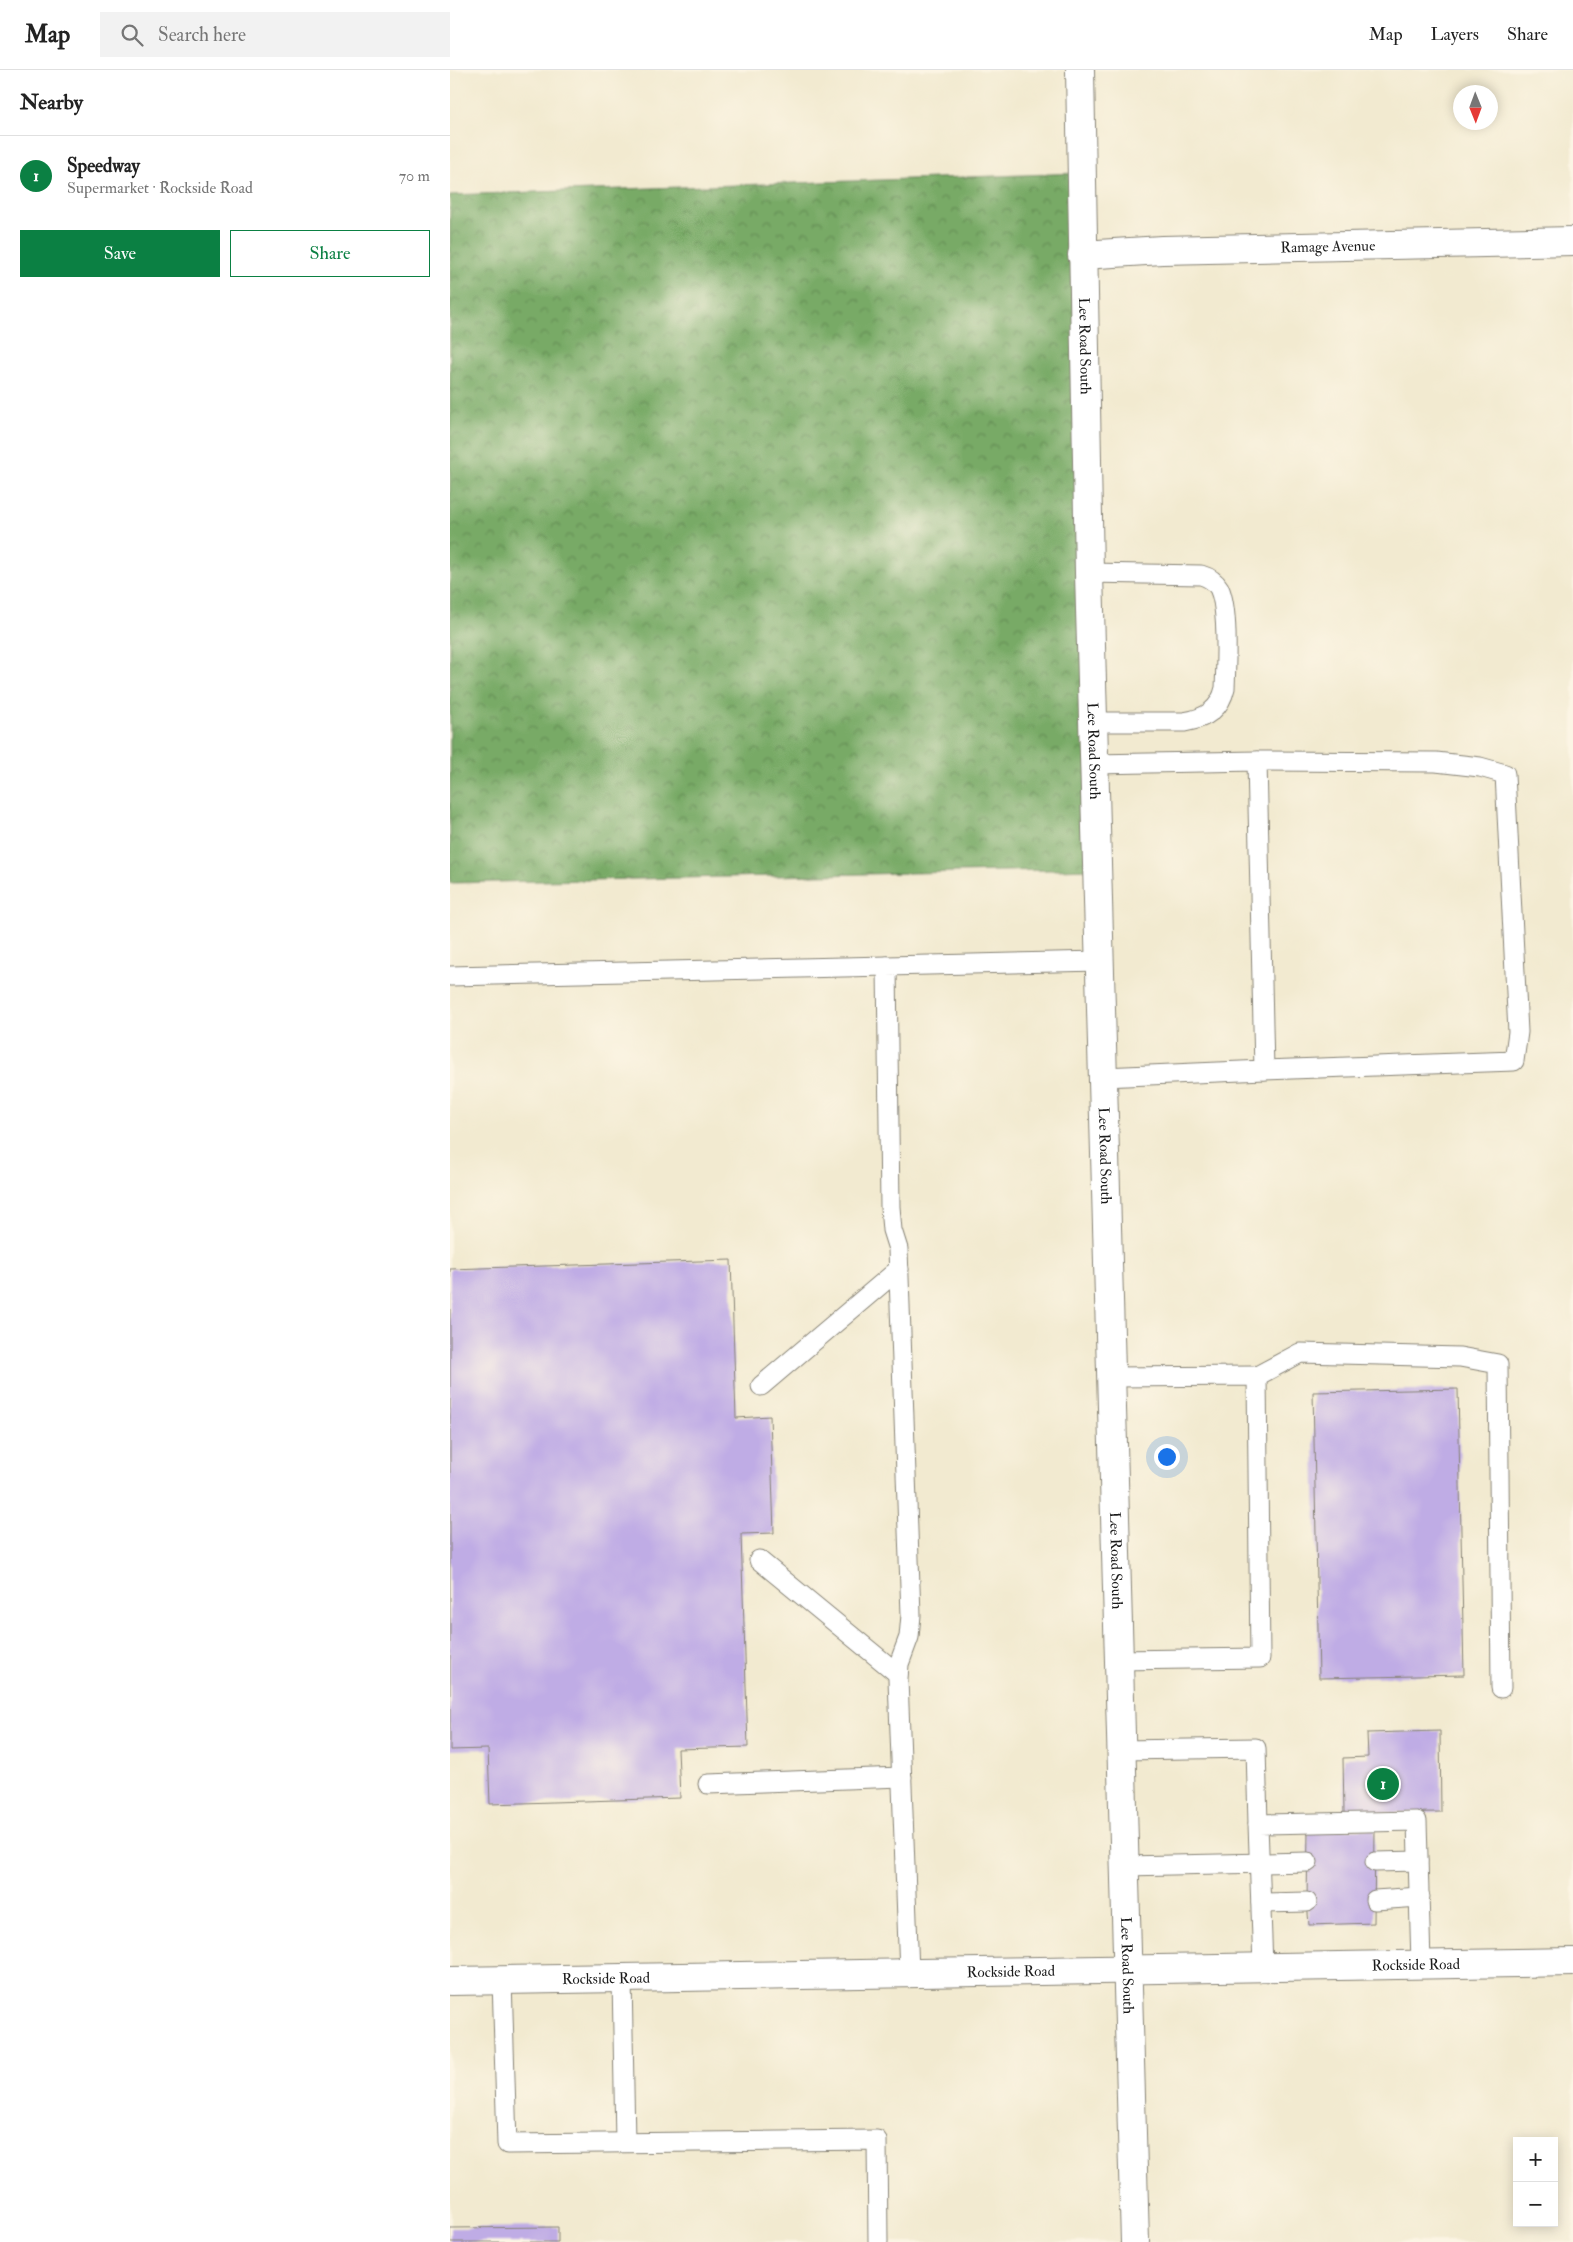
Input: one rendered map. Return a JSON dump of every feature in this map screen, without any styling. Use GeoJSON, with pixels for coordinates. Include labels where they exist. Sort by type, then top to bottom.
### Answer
{"type":"FeatureCollection","features":[{"type":"Feature","properties":{"kind":"street","name":"Lee Road South"},"geometry":{"type":"LineString","coordinates":[[1080,70],[1089,574],[1135,2242]]}},
{"type":"Feature","properties":{"kind":"street","name":"Ramage Avenue"},"geometry":{"type":"LineString","coordinates":[[1082,255],[1162,250],[1573,241]]}},
{"type":"Feature","properties":{"kind":"street","name":"Rockside Road"},"geometry":{"type":"LineString","coordinates":[[450,1981],[1573,1962]]}},
{"type":"Feature","properties":{"kind":"lane"},"geometry":{"type":"LineString","coordinates":[[1089,574],[1207,576],[1218,587],[1225,619],[1225,688],[1223,698],[1211,714],[1204,718],[1184,722],[1093,722]]}},
{"type":"Feature","properties":{"kind":"lane"},"geometry":{"type":"LineString","coordinates":[[1257,761],[1264,1070]]}},
{"type":"Feature","properties":{"kind":"lane"},"geometry":{"type":"LineString","coordinates":[[1094,764],[1257,761],[1436,762],[1480,767],[1504,774],[1518,1032],[1514,1061],[1103,1078]]}},
{"type":"Feature","properties":{"kind":"lane"},"geometry":{"type":"LineString","coordinates":[[450,976],[1100,961]]}},
{"type":"Feature","properties":{"kind":"lane"},"geometry":{"type":"LineString","coordinates":[[887,966],[890,1207],[892,1230],[898,1248],[911,1614],[910,1636],[899,1664],[898,1674],[909,1973]]}},
{"type":"Feature","properties":{"kind":"lane"},"geometry":{"type":"LineString","coordinates":[[761,1386],[899,1269]]}},
{"type":"Feature","properties":{"kind":"lane"},"geometry":{"type":"LineString","coordinates":[[1111,1376],[1257,1376],[1300,1352],[1460,1357],[1498,1364],[1501,1688]]}},
{"type":"Feature","properties":{"kind":"lane"},"geometry":{"type":"LineString","coordinates":[[1118,1660],[1260,1658],[1257,1376]]}},
{"type":"Feature","properties":{"kind":"lane"},"geometry":{"type":"LineString","coordinates":[[759,1560],[898,1674]]}},
{"type":"Feature","properties":{"kind":"lane"},"geometry":{"type":"LineString","coordinates":[[1121,1750],[1256,1748],[1263,1967]]}},
{"type":"Feature","properties":{"kind":"lane"},"geometry":{"type":"LineString","coordinates":[[708,1784],[902,1777]]}},
{"type":"Feature","properties":{"kind":"lane"},"geometry":{"type":"LineString","coordinates":[[1258,1824],[1417,1821],[1421,1964]]}},
{"type":"Feature","properties":{"kind":"lane"},"geometry":{"type":"LineString","coordinates":[[1375,1862],[1418,1861]]}},
{"type":"Feature","properties":{"kind":"lane"},"geometry":{"type":"LineString","coordinates":[[1124,1866],[1308,1862]]}},
{"type":"Feature","properties":{"kind":"lane"},"geometry":{"type":"LineString","coordinates":[[1375,1900],[1420,1897]]}},
{"type":"Feature","properties":{"kind":"lane"},"geometry":{"type":"LineString","coordinates":[[1261,1903],[1307,1902]]}},
{"type":"Feature","properties":{"kind":"lane"},"geometry":{"type":"LineString","coordinates":[[622,1978],[624,2142]]}},
{"type":"Feature","properties":{"kind":"lane"},"geometry":{"type":"LineString","coordinates":[[502,1980],[507,2144],[877,2140],[878,2242]]}},
{"type":"Feature","properties":{"kind":"green space"},"geometry":{"type":"Polygon","coordinates":[[[1080,173],[1097,869],[450,883],[450,195],[1080,173]]]}},
{"type":"Feature","properties":{"kind":"building"},"geometry":{"type":"Polygon","coordinates":[[[731,1260],[736,1418],[770,1416],[774,1533],[741,1534],[748,1747],[678,1749],[680,1798],[490,1804],[488,1749],[450,1750],[450,1269],[731,1260]]]}},
{"type":"Feature","properties":{"kind":"building"},"geometry":{"type":"Polygon","coordinates":[[[1458,1389],[1464,1675],[1319,1678],[1313,1392],[1458,1389]]]}},
{"type":"Feature","properties":{"kind":"building"},"geometry":{"type":"Polygon","coordinates":[[[1440,1731],[1441,1812],[1344,1813],[1343,1758],[1368,1757],[1367,1733],[1440,1731]]]}},
{"type":"Feature","properties":{"kind":"building"},"geometry":{"type":"Polygon","coordinates":[[[1375,1829],[1374,1923],[1309,1925],[1307,1902],[1308,1830],[1375,1829]]]}},
{"type":"Feature","properties":{"kind":"building"},"geometry":{"type":"Polygon","coordinates":[[[558,2227],[558,2242],[450,2242],[450,2228],[558,2227]]]}},
{"type":"Feature","properties":{"kind":"place","name":"Speedway"},"geometry":{"type":"Point","coordinates":[1383,1784]}}]}
